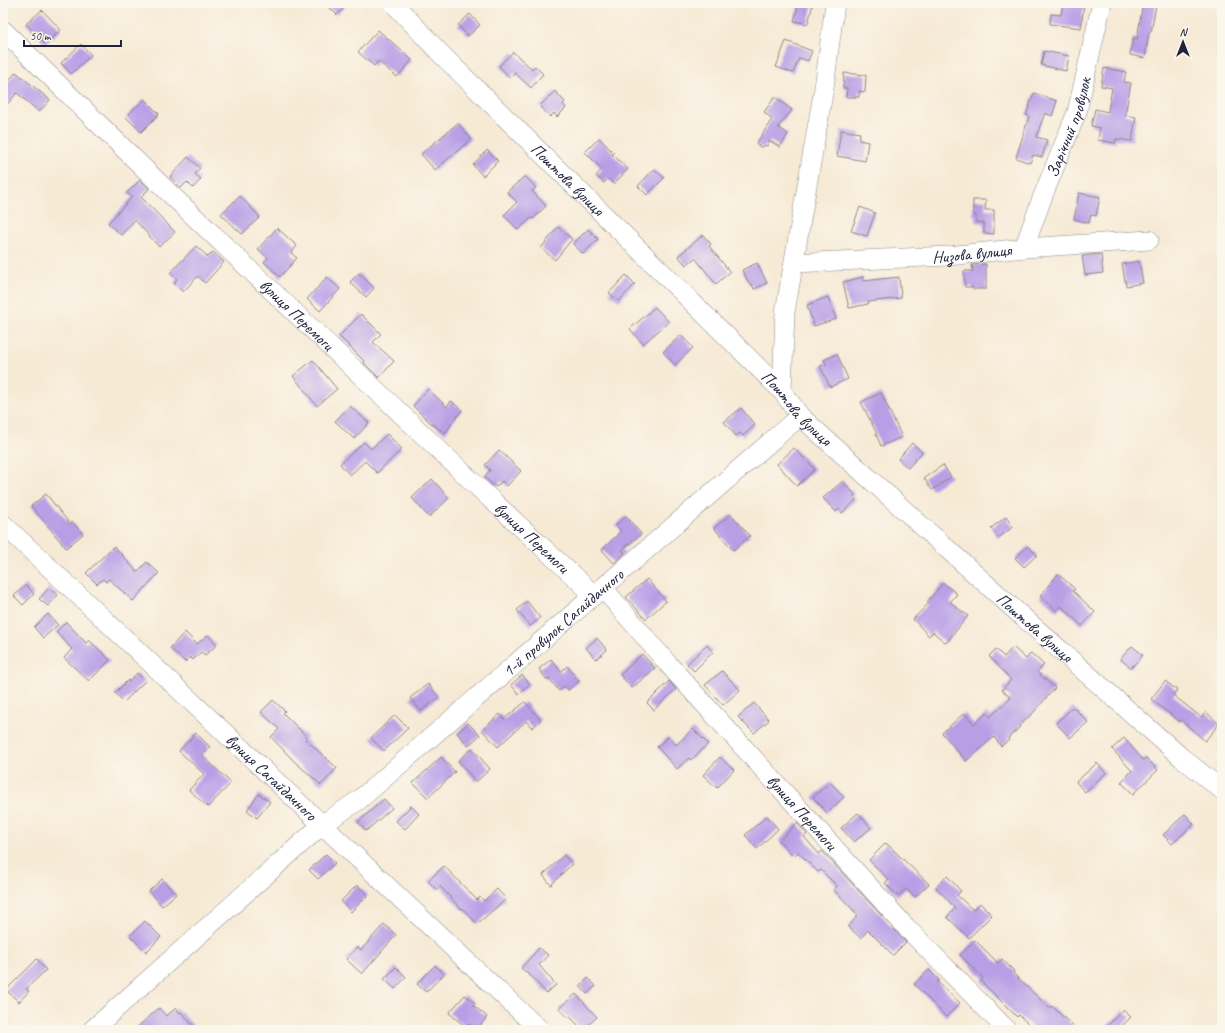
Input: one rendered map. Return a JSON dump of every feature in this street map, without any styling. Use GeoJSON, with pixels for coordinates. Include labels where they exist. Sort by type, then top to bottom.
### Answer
{"type":"FeatureCollection","features":[{"type":"Feature","properties":{"kind":"street","name":"Поштова вулиця"},"geometry":{"type":"LineString","coordinates":[[393,3],[440,53],[782,391],[800,416],[1015,610],[1181,757],[1222,790]]}},
{"type":"Feature","properties":{"kind":"street"},"geometry":{"type":"LineString","coordinates":[[782,391],[785,312],[824,88],[835,3]]}},
{"type":"Feature","properties":{"kind":"street","name":"Зарічний провулок"},"geometry":{"type":"LineString","coordinates":[[1024,248],[1044,193],[1077,112],[1102,3]]}},
{"type":"Feature","properties":{"kind":"street","name":"вулиця Перемоги"},"geometry":{"type":"LineString","coordinates":[[3,30],[163,187],[481,490],[599,592],[668,664],[906,927],[1007,1030]]}},
{"type":"Feature","properties":{"kind":"street","name":"Низова вулиця"},"geometry":{"type":"LineString","coordinates":[[794,263],[948,256],[1024,248],[1149,240]]}},
{"type":"Feature","properties":{"kind":"street","name":"1-й провулок Сагайдачного"},"geometry":{"type":"LineString","coordinates":[[92,1030],[323,824],[359,800],[800,416]]}},
{"type":"Feature","properties":{"kind":"street","name":"вулиця Сагайдачного"},"geometry":{"type":"LineString","coordinates":[[3,524],[540,1030]]}},
{"type":"Feature","properties":{"kind":"building"},"geometry":{"type":"Polygon","coordinates":[[[325,3],[349,3],[337,15],[325,3]]]}},
{"type":"Feature","properties":{"kind":"building"},"geometry":{"type":"Polygon","coordinates":[[[799,3],[813,3],[808,24],[794,21],[799,3]]]}},
{"type":"Feature","properties":{"kind":"building"},"geometry":{"type":"Polygon","coordinates":[[[1063,3],[1084,3],[1081,28],[1050,24],[1051,14],[1061,15],[1063,3]]]}},
{"type":"Feature","properties":{"kind":"building"},"geometry":{"type":"Polygon","coordinates":[[[1143,3],[1156,5],[1151,32],[1149,32],[1145,58],[1130,55],[1133,38],[1137,39],[1143,3]]]}},
{"type":"Feature","properties":{"kind":"building"},"geometry":{"type":"Polygon","coordinates":[[[42,10],[61,30],[45,44],[26,24],[42,10]]]}},
{"type":"Feature","properties":{"kind":"building"},"geometry":{"type":"Polygon","coordinates":[[[470,14],[480,25],[468,36],[458,25],[470,14]]]}},
{"type":"Feature","properties":{"kind":"building"},"geometry":{"type":"Polygon","coordinates":[[[378,30],[412,60],[397,77],[378,61],[374,66],[358,52],[378,30]]]}},
{"type":"Feature","properties":{"kind":"building"},"geometry":{"type":"Polygon","coordinates":[[[786,41],[812,51],[808,61],[799,58],[793,73],[776,67],[786,41]]]}},
{"type":"Feature","properties":{"kind":"building"},"geometry":{"type":"Polygon","coordinates":[[[81,44],[91,55],[71,74],[61,63],[81,44]]]}},
{"type":"Feature","properties":{"kind":"building"},"geometry":{"type":"Polygon","coordinates":[[[1044,51],[1069,56],[1066,71],[1041,65],[1044,51]]]}},
{"type":"Feature","properties":{"kind":"building"},"geometry":{"type":"Polygon","coordinates":[[[513,52],[532,69],[535,66],[543,74],[531,88],[515,73],[510,78],[499,66],[513,52]]]}},
{"type":"Feature","properties":{"kind":"building"},"geometry":{"type":"Polygon","coordinates":[[[1104,68],[1126,72],[1124,82],[1131,83],[1125,115],[1136,117],[1132,141],[1116,139],[1115,143],[1098,140],[1100,128],[1091,126],[1095,109],[1108,112],[1112,88],[1101,86],[1104,68]]]}},
{"type":"Feature","properties":{"kind":"building"},"geometry":{"type":"Polygon","coordinates":[[[16,72],[50,100],[39,112],[17,93],[3,109],[3,88],[16,72]]]}},
{"type":"Feature","properties":{"kind":"building"},"geometry":{"type":"Polygon","coordinates":[[[844,73],[866,75],[865,92],[859,91],[859,97],[846,97],[847,88],[843,88],[844,73]]]}},
{"type":"Feature","properties":{"kind":"building"},"geometry":{"type":"Polygon","coordinates":[[[555,91],[565,102],[563,104],[566,108],[557,117],[554,113],[550,117],[540,106],[555,91]]]}},
{"type":"Feature","properties":{"kind":"building"},"geometry":{"type":"Polygon","coordinates":[[[1034,93],[1057,101],[1052,116],[1045,113],[1036,137],[1047,140],[1042,157],[1033,155],[1030,163],[1016,158],[1029,116],[1026,115],[1034,93]]]}},
{"type":"Feature","properties":{"kind":"building"},"geometry":{"type":"Polygon","coordinates":[[[775,97],[792,110],[778,127],[788,134],[780,147],[770,141],[767,146],[765,145],[762,148],[756,144],[772,119],[764,112],[775,97]]]}},
{"type":"Feature","properties":{"kind":"building"},"geometry":{"type":"Polygon","coordinates":[[[144,99],[159,114],[141,132],[126,117],[144,99]]]}},
{"type":"Feature","properties":{"kind":"building"},"geometry":{"type":"Polygon","coordinates":[[[458,123],[471,139],[435,170],[421,154],[458,123]]]}},
{"type":"Feature","properties":{"kind":"building"},"geometry":{"type":"Polygon","coordinates":[[[841,130],[860,133],[859,140],[868,142],[865,161],[837,156],[841,130]]]}},
{"type":"Feature","properties":{"kind":"building"},"geometry":{"type":"Polygon","coordinates":[[[599,138],[614,153],[612,154],[628,169],[614,184],[608,179],[604,183],[596,176],[602,169],[585,152],[599,138]]]}},
{"type":"Feature","properties":{"kind":"building"},"geometry":{"type":"Polygon","coordinates":[[[487,150],[498,161],[483,176],[473,165],[487,150]]]}},
{"type":"Feature","properties":{"kind":"building"},"geometry":{"type":"Polygon","coordinates":[[[188,157],[200,168],[195,174],[201,179],[193,188],[187,182],[181,188],[170,177],[188,157]]]}},
{"type":"Feature","properties":{"kind":"building"},"geometry":{"type":"Polygon","coordinates":[[[654,169],[664,178],[647,195],[638,186],[654,169]]]}},
{"type":"Feature","properties":{"kind":"building"},"geometry":{"type":"Polygon","coordinates":[[[525,176],[536,188],[532,191],[546,206],[533,219],[531,218],[518,230],[504,215],[517,202],[507,192],[525,176]]]}},
{"type":"Feature","properties":{"kind":"building"},"geometry":{"type":"Polygon","coordinates":[[[140,180],[149,189],[141,197],[175,232],[159,247],[135,220],[121,235],[108,223],[132,197],[127,193],[140,180]]]}},
{"type":"Feature","properties":{"kind":"building"},"geometry":{"type":"Polygon","coordinates":[[[1079,193],[1100,197],[1096,216],[1091,215],[1089,223],[1074,219],[1079,193]]]}},
{"type":"Feature","properties":{"kind":"building"},"geometry":{"type":"Polygon","coordinates":[[[240,196],[260,217],[242,234],[221,214],[240,196]]]}},
{"type":"Feature","properties":{"kind":"building"},"geometry":{"type":"Polygon","coordinates":[[[973,200],[986,200],[985,210],[994,210],[994,234],[984,233],[984,223],[976,222],[976,215],[973,215],[973,200]]]}},
{"type":"Feature","properties":{"kind":"building"},"geometry":{"type":"Polygon","coordinates":[[[860,207],[875,213],[867,236],[851,231],[860,207]]]}},
{"type":"Feature","properties":{"kind":"building"},"geometry":{"type":"Polygon","coordinates":[[[558,227],[572,239],[555,260],[541,248],[558,227]]]}},
{"type":"Feature","properties":{"kind":"building"},"geometry":{"type":"Polygon","coordinates":[[[277,228],[297,246],[291,253],[297,258],[280,277],[264,262],[268,258],[258,249],[277,228]]]}},
{"type":"Feature","properties":{"kind":"building"},"geometry":{"type":"Polygon","coordinates":[[[588,229],[598,239],[583,254],[573,244],[588,229]]]}},
{"type":"Feature","properties":{"kind":"building"},"geometry":{"type":"Polygon","coordinates":[[[703,235],[711,244],[709,246],[730,272],[716,284],[695,258],[686,265],[678,256],[703,235]]]}},
{"type":"Feature","properties":{"kind":"building"},"geometry":{"type":"Polygon","coordinates":[[[196,246],[208,257],[213,252],[224,262],[205,283],[198,276],[183,292],[174,283],[177,279],[170,273],[196,246]]]}},
{"type":"Feature","properties":{"kind":"building"},"geometry":{"type":"Polygon","coordinates":[[[1101,254],[1103,273],[1085,275],[1082,256],[1101,254]]]}},
{"type":"Feature","properties":{"kind":"building"},"geometry":{"type":"Polygon","coordinates":[[[1139,261],[1143,283],[1126,286],[1122,264],[1139,261]]]}},
{"type":"Feature","properties":{"kind":"building"},"geometry":{"type":"Polygon","coordinates":[[[757,263],[767,283],[754,289],[752,284],[750,285],[742,270],[757,263]]]}},
{"type":"Feature","properties":{"kind":"building"},"geometry":{"type":"Polygon","coordinates":[[[986,264],[986,289],[973,289],[973,287],[965,287],[964,271],[973,271],[972,265],[986,264]]]}},
{"type":"Feature","properties":{"kind":"building"},"geometry":{"type":"Polygon","coordinates":[[[359,273],[374,288],[366,297],[350,282],[359,273]]]}},
{"type":"Feature","properties":{"kind":"building"},"geometry":{"type":"Polygon","coordinates":[[[626,275],[635,284],[619,301],[609,293],[626,275]]]}},
{"type":"Feature","properties":{"kind":"building"},"geometry":{"type":"Polygon","coordinates":[[[327,277],[340,289],[320,311],[307,299],[327,277]]]}},
{"type":"Feature","properties":{"kind":"building"},"geometry":{"type":"Polygon","coordinates":[[[863,277],[863,281],[899,277],[901,298],[868,302],[868,304],[849,308],[843,282],[863,277]]]}},
{"type":"Feature","properties":{"kind":"building"},"geometry":{"type":"Polygon","coordinates":[[[828,297],[836,319],[814,326],[807,305],[828,297]]]}},
{"type":"Feature","properties":{"kind":"building"},"geometry":{"type":"Polygon","coordinates":[[[655,307],[669,322],[643,344],[630,329],[655,307]]]}},
{"type":"Feature","properties":{"kind":"building"},"geometry":{"type":"Polygon","coordinates":[[[361,314],[381,334],[373,342],[394,361],[379,378],[339,336],[361,314]]]}},
{"type":"Feature","properties":{"kind":"building"},"geometry":{"type":"Polygon","coordinates":[[[681,335],[693,348],[675,365],[663,352],[681,335]]]}},
{"type":"Feature","properties":{"kind":"building"},"geometry":{"type":"Polygon","coordinates":[[[837,354],[848,379],[830,387],[820,366],[826,364],[824,360],[837,354]]]}},
{"type":"Feature","properties":{"kind":"building"},"geometry":{"type":"Polygon","coordinates":[[[313,360],[337,389],[317,406],[293,376],[313,360]]]}},
{"type":"Feature","properties":{"kind":"building"},"geometry":{"type":"Polygon","coordinates":[[[428,389],[447,407],[451,401],[462,410],[445,433],[432,424],[413,406],[428,389]]]}},
{"type":"Feature","properties":{"kind":"building"},"geometry":{"type":"Polygon","coordinates":[[[881,393],[902,437],[881,446],[877,434],[861,402],[881,393]]]}},
{"type":"Feature","properties":{"kind":"building"},"geometry":{"type":"Polygon","coordinates":[[[350,406],[369,423],[354,439],[335,421],[350,406]]]}},
{"type":"Feature","properties":{"kind":"building"},"geometry":{"type":"Polygon","coordinates":[[[741,408],[755,425],[743,436],[740,433],[736,436],[724,422],[741,408]]]}},
{"type":"Feature","properties":{"kind":"building"},"geometry":{"type":"Polygon","coordinates":[[[387,434],[402,449],[377,473],[365,461],[350,475],[340,464],[364,442],[371,449],[387,434]]]}},
{"type":"Feature","properties":{"kind":"building"},"geometry":{"type":"Polygon","coordinates":[[[912,443],[922,452],[908,468],[898,459],[912,443]]]}},
{"type":"Feature","properties":{"kind":"building"},"geometry":{"type":"Polygon","coordinates":[[[794,448],[815,469],[797,486],[777,464],[794,448]]]}},
{"type":"Feature","properties":{"kind":"building"},"geometry":{"type":"Polygon","coordinates":[[[499,450],[521,471],[507,486],[502,481],[496,487],[484,477],[490,470],[485,465],[499,450]]]}},
{"type":"Feature","properties":{"kind":"building"},"geometry":{"type":"Polygon","coordinates":[[[943,465],[951,477],[932,490],[924,478],[943,465]]]}},
{"type":"Feature","properties":{"kind":"building"},"geometry":{"type":"Polygon","coordinates":[[[432,479],[449,498],[429,517],[412,498],[432,479]]]}},
{"type":"Feature","properties":{"kind":"building"},"geometry":{"type":"Polygon","coordinates":[[[843,481],[855,495],[853,497],[856,500],[842,513],[839,509],[836,512],[823,498],[843,481]]]}},
{"type":"Feature","properties":{"kind":"building"},"geometry":{"type":"Polygon","coordinates":[[[46,494],[70,524],[72,522],[83,534],[66,548],[31,506],[46,494]]]}},
{"type":"Feature","properties":{"kind":"building"},"geometry":{"type":"Polygon","coordinates":[[[731,514],[750,536],[733,550],[714,528],[731,514]]]}},
{"type":"Feature","properties":{"kind":"building"},"geometry":{"type":"Polygon","coordinates":[[[626,516],[641,534],[622,550],[625,553],[614,563],[602,550],[621,531],[616,525],[626,516]]]}},
{"type":"Feature","properties":{"kind":"building"},"geometry":{"type":"Polygon","coordinates":[[[1006,517],[1013,527],[998,538],[991,528],[1006,517]]]}},
{"type":"Feature","properties":{"kind":"building"},"geometry":{"type":"Polygon","coordinates":[[[114,546],[137,572],[147,562],[159,573],[133,601],[109,579],[106,582],[103,579],[97,584],[86,573],[114,546]]]}},
{"type":"Feature","properties":{"kind":"building"},"geometry":{"type":"Polygon","coordinates":[[[1028,546],[1037,555],[1024,567],[1015,558],[1028,546]]]}},
{"type":"Feature","properties":{"kind":"building"},"geometry":{"type":"Polygon","coordinates":[[[1058,574],[1075,589],[1073,591],[1095,612],[1082,626],[1061,606],[1057,611],[1040,596],[1058,574]]]}},
{"type":"Feature","properties":{"kind":"building"},"geometry":{"type":"Polygon","coordinates":[[[647,579],[666,601],[646,619],[626,597],[647,579]]]}},
{"type":"Feature","properties":{"kind":"building"},"geometry":{"type":"Polygon","coordinates":[[[943,583],[957,594],[950,602],[968,616],[946,643],[933,632],[929,636],[913,619],[929,603],[927,602],[943,583]]]}},
{"type":"Feature","properties":{"kind":"building"},"geometry":{"type":"Polygon","coordinates":[[[26,585],[34,594],[23,605],[14,596],[26,585]]]}},
{"type":"Feature","properties":{"kind":"building"},"geometry":{"type":"Polygon","coordinates":[[[49,588],[58,595],[48,606],[39,599],[49,588]]]}},
{"type":"Feature","properties":{"kind":"building"},"geometry":{"type":"Polygon","coordinates":[[[527,601],[540,618],[530,626],[517,610],[527,601]]]}},
{"type":"Feature","properties":{"kind":"building"},"geometry":{"type":"Polygon","coordinates":[[[48,614],[58,625],[43,638],[34,627],[48,614]]]}},
{"type":"Feature","properties":{"kind":"building"},"geometry":{"type":"Polygon","coordinates":[[[66,622],[86,643],[89,640],[110,660],[89,681],[64,658],[72,649],[56,632],[66,622]]]}},
{"type":"Feature","properties":{"kind":"building"},"geometry":{"type":"Polygon","coordinates":[[[185,632],[197,644],[208,635],[217,645],[205,655],[201,652],[193,660],[190,657],[185,662],[170,648],[185,632]]]}},
{"type":"Feature","properties":{"kind":"building"},"geometry":{"type":"Polygon","coordinates":[[[597,638],[607,650],[596,659],[586,648],[597,638]]]}},
{"type":"Feature","properties":{"kind":"building"},"geometry":{"type":"Polygon","coordinates":[[[707,645],[713,652],[694,671],[687,664],[707,645]]]}},
{"type":"Feature","properties":{"kind":"building"},"geometry":{"type":"Polygon","coordinates":[[[1132,646],[1143,655],[1131,668],[1120,659],[1132,646]]]}},
{"type":"Feature","properties":{"kind":"building"},"geometry":{"type":"Polygon","coordinates":[[[1013,647],[1026,659],[1031,653],[1044,665],[1037,672],[1055,688],[1033,713],[1019,726],[1020,727],[1008,738],[1009,740],[1001,746],[994,737],[966,761],[942,733],[964,713],[974,724],[987,713],[990,717],[1011,698],[1002,690],[1011,680],[989,656],[996,649],[1004,657],[1013,647]]]}},
{"type":"Feature","properties":{"kind":"building"},"geometry":{"type":"Polygon","coordinates":[[[642,654],[655,668],[632,688],[620,675],[642,654]]]}},
{"type":"Feature","properties":{"kind":"building"},"geometry":{"type":"Polygon","coordinates":[[[551,659],[561,672],[567,666],[579,681],[568,690],[565,686],[559,691],[549,678],[547,680],[539,669],[551,659]]]}},
{"type":"Feature","properties":{"kind":"building"},"geometry":{"type":"Polygon","coordinates":[[[722,671],[740,690],[723,705],[705,685],[722,671]]]}},
{"type":"Feature","properties":{"kind":"building"},"geometry":{"type":"Polygon","coordinates":[[[137,673],[145,681],[124,702],[115,693],[128,680],[129,682],[137,673]]]}},
{"type":"Feature","properties":{"kind":"building"},"geometry":{"type":"Polygon","coordinates":[[[522,675],[530,684],[519,694],[511,685],[522,675]]]}},
{"type":"Feature","properties":{"kind":"building"},"geometry":{"type":"Polygon","coordinates":[[[669,681],[676,689],[654,710],[647,703],[669,681]]]}},
{"type":"Feature","properties":{"kind":"building"},"geometry":{"type":"Polygon","coordinates":[[[1165,681],[1177,690],[1173,695],[1201,717],[1206,712],[1219,724],[1205,741],[1181,720],[1180,722],[1151,699],[1165,681]]]}},
{"type":"Feature","properties":{"kind":"building"},"geometry":{"type":"Polygon","coordinates":[[[428,684],[439,697],[421,711],[410,698],[428,684]]]}},
{"type":"Feature","properties":{"kind":"building"},"geometry":{"type":"Polygon","coordinates":[[[273,700],[285,711],[283,713],[307,737],[305,739],[337,768],[321,785],[294,761],[271,737],[279,729],[261,712],[273,700]]]}},
{"type":"Feature","properties":{"kind":"building"},"geometry":{"type":"Polygon","coordinates":[[[525,702],[541,720],[532,728],[526,721],[498,747],[482,730],[500,714],[504,719],[525,702]]]}},
{"type":"Feature","properties":{"kind":"building"},"geometry":{"type":"Polygon","coordinates":[[[754,703],[769,720],[754,733],[738,717],[754,703]]]}},
{"type":"Feature","properties":{"kind":"building"},"geometry":{"type":"Polygon","coordinates":[[[1073,707],[1088,722],[1070,738],[1056,723],[1073,707]]]}},
{"type":"Feature","properties":{"kind":"building"},"geometry":{"type":"Polygon","coordinates":[[[395,715],[408,728],[384,751],[371,738],[395,715]]]}},
{"type":"Feature","properties":{"kind":"building"},"geometry":{"type":"Polygon","coordinates":[[[468,723],[480,735],[468,746],[457,733],[468,723]]]}},
{"type":"Feature","properties":{"kind":"building"},"geometry":{"type":"Polygon","coordinates":[[[693,729],[708,744],[691,760],[689,758],[677,769],[657,747],[668,737],[676,745],[693,729]]]}},
{"type":"Feature","properties":{"kind":"building"},"geometry":{"type":"Polygon","coordinates":[[[196,733],[210,747],[202,755],[231,783],[208,807],[189,790],[204,774],[179,751],[196,733]]]}},
{"type":"Feature","properties":{"kind":"building"},"geometry":{"type":"Polygon","coordinates":[[[1124,738],[1143,760],[1146,758],[1158,770],[1133,794],[1121,782],[1132,771],[1112,749],[1124,738]]]}},
{"type":"Feature","properties":{"kind":"building"},"geometry":{"type":"Polygon","coordinates":[[[472,748],[490,769],[476,782],[458,761],[472,748]]]}},
{"type":"Feature","properties":{"kind":"building"},"geometry":{"type":"Polygon","coordinates":[[[441,757],[455,772],[428,798],[413,783],[441,757]]]}},
{"type":"Feature","properties":{"kind":"building"},"geometry":{"type":"Polygon","coordinates":[[[720,757],[734,770],[717,788],[703,775],[720,757]]]}},
{"type":"Feature","properties":{"kind":"building"},"geometry":{"type":"Polygon","coordinates":[[[1097,763],[1106,773],[1085,792],[1076,782],[1097,763]]]}},
{"type":"Feature","properties":{"kind":"building"},"geometry":{"type":"Polygon","coordinates":[[[830,782],[844,797],[827,813],[813,797],[830,782]]]}},
{"type":"Feature","properties":{"kind":"building"},"geometry":{"type":"Polygon","coordinates":[[[259,794],[270,802],[257,818],[247,810],[259,794]]]}},
{"type":"Feature","properties":{"kind":"building"},"geometry":{"type":"Polygon","coordinates":[[[384,799],[392,808],[366,831],[358,822],[384,799]]]}},
{"type":"Feature","properties":{"kind":"building"},"geometry":{"type":"Polygon","coordinates":[[[411,806],[419,814],[405,829],[396,821],[411,806]]]}},
{"type":"Feature","properties":{"kind":"building"},"geometry":{"type":"Polygon","coordinates":[[[858,813],[871,828],[854,842],[841,828],[858,813]]]}},
{"type":"Feature","properties":{"kind":"building"},"geometry":{"type":"Polygon","coordinates":[[[1185,814],[1194,824],[1172,844],[1163,835],[1185,814]]]}},
{"type":"Feature","properties":{"kind":"building"},"geometry":{"type":"Polygon","coordinates":[[[767,816],[778,829],[757,849],[745,835],[767,816]]]}},
{"type":"Feature","properties":{"kind":"building"},"geometry":{"type":"Polygon","coordinates":[[[797,823],[807,834],[804,837],[819,854],[822,851],[906,942],[893,955],[868,930],[861,938],[848,927],[858,915],[834,890],[837,886],[821,870],[818,872],[798,852],[794,856],[779,841],[797,823]]]}},
{"type":"Feature","properties":{"kind":"building"},"geometry":{"type":"Polygon","coordinates":[[[886,843],[929,884],[915,897],[906,889],[898,896],[885,883],[889,880],[869,860],[886,843]]]}},
{"type":"Feature","properties":{"kind":"building"},"geometry":{"type":"Polygon","coordinates":[[[326,854],[335,863],[318,879],[309,870],[326,854]]]}},
{"type":"Feature","properties":{"kind":"building"},"geometry":{"type":"Polygon","coordinates":[[[564,855],[572,864],[551,885],[543,875],[564,855]]]}},
{"type":"Feature","properties":{"kind":"building"},"geometry":{"type":"Polygon","coordinates":[[[444,866],[477,900],[480,897],[484,901],[497,889],[506,899],[477,924],[440,886],[437,890],[428,881],[444,866]]]}},
{"type":"Feature","properties":{"kind":"building"},"geometry":{"type":"Polygon","coordinates":[[[947,876],[961,891],[957,895],[973,910],[980,903],[992,915],[969,938],[947,917],[955,908],[936,887],[947,876]]]}},
{"type":"Feature","properties":{"kind":"building"},"geometry":{"type":"Polygon","coordinates":[[[162,879],[176,894],[162,906],[149,891],[162,879]]]}},
{"type":"Feature","properties":{"kind":"building"},"geometry":{"type":"Polygon","coordinates":[[[357,885],[368,895],[351,912],[341,901],[357,885]]]}},
{"type":"Feature","properties":{"kind":"building"},"geometry":{"type":"Polygon","coordinates":[[[145,921],[161,937],[146,952],[130,936],[145,921]]]}},
{"type":"Feature","properties":{"kind":"building"},"geometry":{"type":"Polygon","coordinates":[[[384,924],[396,935],[362,974],[346,959],[357,947],[361,950],[384,924]]]}},
{"type":"Feature","properties":{"kind":"building"},"geometry":{"type":"Polygon","coordinates":[[[975,940],[998,963],[1002,959],[1014,971],[1013,973],[1049,1008],[1052,1006],[1077,1030],[1035,1030],[1019,1015],[1017,1017],[981,981],[983,978],[960,955],[975,940]]]}},
{"type":"Feature","properties":{"kind":"building"},"geometry":{"type":"Polygon","coordinates":[[[539,948],[548,955],[539,965],[556,985],[546,993],[534,979],[521,968],[539,948]]]}},
{"type":"Feature","properties":{"kind":"building"},"geometry":{"type":"Polygon","coordinates":[[[37,959],[46,970],[26,989],[29,991],[19,1002],[6,990],[37,959]]]}},
{"type":"Feature","properties":{"kind":"building"},"geometry":{"type":"Polygon","coordinates":[[[435,965],[444,974],[426,992],[417,984],[435,965]]]}},
{"type":"Feature","properties":{"kind":"building"},"geometry":{"type":"Polygon","coordinates":[[[396,967],[406,977],[395,989],[384,979],[396,967]]]}},
{"type":"Feature","properties":{"kind":"building"},"geometry":{"type":"Polygon","coordinates":[[[929,970],[939,980],[937,982],[960,1003],[946,1017],[914,984],[929,970]]]}},
{"type":"Feature","properties":{"kind":"building"},"geometry":{"type":"Polygon","coordinates":[[[588,978],[596,986],[587,994],[580,986],[588,978]]]}},
{"type":"Feature","properties":{"kind":"building"},"geometry":{"type":"Polygon","coordinates":[[[576,994],[597,1017],[583,1030],[569,1016],[568,1018],[559,1008],[576,994]]]}},
{"type":"Feature","properties":{"kind":"building"},"geometry":{"type":"Polygon","coordinates":[[[465,995],[475,1003],[473,1005],[487,1017],[476,1030],[469,1024],[466,1027],[449,1013],[465,995]]]}},
{"type":"Feature","properties":{"kind":"building"},"geometry":{"type":"Polygon","coordinates":[[[159,1008],[166,1016],[176,1008],[197,1030],[134,1030],[159,1008]]]}},
{"type":"Feature","properties":{"kind":"building"},"geometry":{"type":"Polygon","coordinates":[[[1123,1010],[1131,1017],[1118,1030],[1103,1030],[1123,1010]]]}}]}
